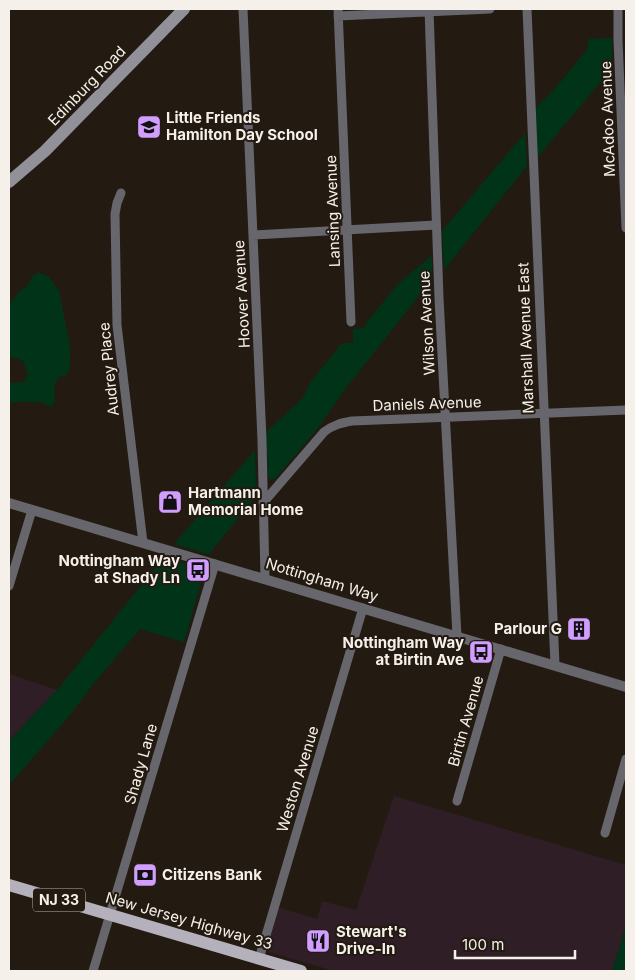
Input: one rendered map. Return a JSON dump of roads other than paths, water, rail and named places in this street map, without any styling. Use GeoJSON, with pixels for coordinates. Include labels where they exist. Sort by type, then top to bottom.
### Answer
{"type":"FeatureCollection","features":[{"type":"Feature","properties":{"kind":"main road","name":"Edinburg Road"},"geometry":{"type":"LineString","coordinates":[[9,182],[45,151],[184,9]]}},
{"type":"Feature","properties":{"kind":"main road","name":"New Jersey Highway 33"},"geometry":{"type":"LineString","coordinates":[[9,885],[302,971]]}},
{"type":"Feature","properties":{"kind":"street","name":"Hoover Avenue"},"geometry":{"type":"LineString","coordinates":[[243,9],[262,440],[265,579]]}},
{"type":"Feature","properties":{"kind":"street"},"geometry":{"type":"LineString","coordinates":[[338,12],[490,9]]}},
{"type":"Feature","properties":{"kind":"street","name":"Marshall Avenue East"},"geometry":{"type":"LineString","coordinates":[[527,9],[554,665]]}},
{"type":"Feature","properties":{"kind":"street","name":"McAdoo Avenue"},"geometry":{"type":"LineString","coordinates":[[618,9],[623,67],[626,228]]}},
{"type":"Feature","properties":{"kind":"street","name":"Wilson Avenue"},"geometry":{"type":"LineString","coordinates":[[429,10],[436,225],[458,636]]}},
{"type":"Feature","properties":{"kind":"street","name":"Lansing Avenue"},"geometry":{"type":"LineString","coordinates":[[338,12],[351,322]]}},
{"type":"Feature","properties":{"kind":"street","name":"Audrey Place"},"geometry":{"type":"LineString","coordinates":[[121,193],[115,214],[117,326],[142,542]]}},
{"type":"Feature","properties":{"kind":"street"},"geometry":{"type":"LineString","coordinates":[[253,234],[436,225]]}},
{"type":"Feature","properties":{"kind":"street","name":"Daniels Avenue"},"geometry":{"type":"LineString","coordinates":[[263,503],[324,432],[340,423],[626,410]]}},
{"type":"Feature","properties":{"kind":"street","name":"Nottingham Way"},"geometry":{"type":"LineString","coordinates":[[9,503],[626,687]]}},
{"type":"Feature","properties":{"kind":"street"},"geometry":{"type":"LineString","coordinates":[[9,586],[32,510]]}},
{"type":"Feature","properties":{"kind":"street","name":"Shady Lane"},"geometry":{"type":"LineString","coordinates":[[92,971],[214,564]]}},
{"type":"Feature","properties":{"kind":"street","name":"Weston Avenue"},"geometry":{"type":"LineString","coordinates":[[259,959],[363,608]]}},
{"type":"Feature","properties":{"kind":"street","name":"Birtin Avenue"},"geometry":{"type":"LineString","coordinates":[[457,801],[501,649]]}},
{"type":"Feature","properties":{"kind":"street"},"geometry":{"type":"LineString","coordinates":[[605,833],[626,759]]}},
{"type":"Feature","properties":{"kind":"place","name":"Little Friends Hamilton Day School"},"geometry":{"type":"Point","coordinates":[149,127]}},
{"type":"Feature","properties":{"kind":"place","name":"Hartmann Memorial Home"},"geometry":{"type":"Point","coordinates":[170,502]}},
{"type":"Feature","properties":{"kind":"place","name":"Nottingham Way at Shady Ln"},"geometry":{"type":"Point","coordinates":[198,570]}},
{"type":"Feature","properties":{"kind":"place","name":"Parlour G"},"geometry":{"type":"Point","coordinates":[579,629]}},
{"type":"Feature","properties":{"kind":"place","name":"Nottingham Way at Birtin Ave"},"geometry":{"type":"Point","coordinates":[481,652]}},
{"type":"Feature","properties":{"kind":"place","name":"Citizens Bank"},"geometry":{"type":"Point","coordinates":[145,875]}},
{"type":"Feature","properties":{"kind":"place","name":"Stewart's Drive-In"},"geometry":{"type":"Point","coordinates":[318,941]}}]}
